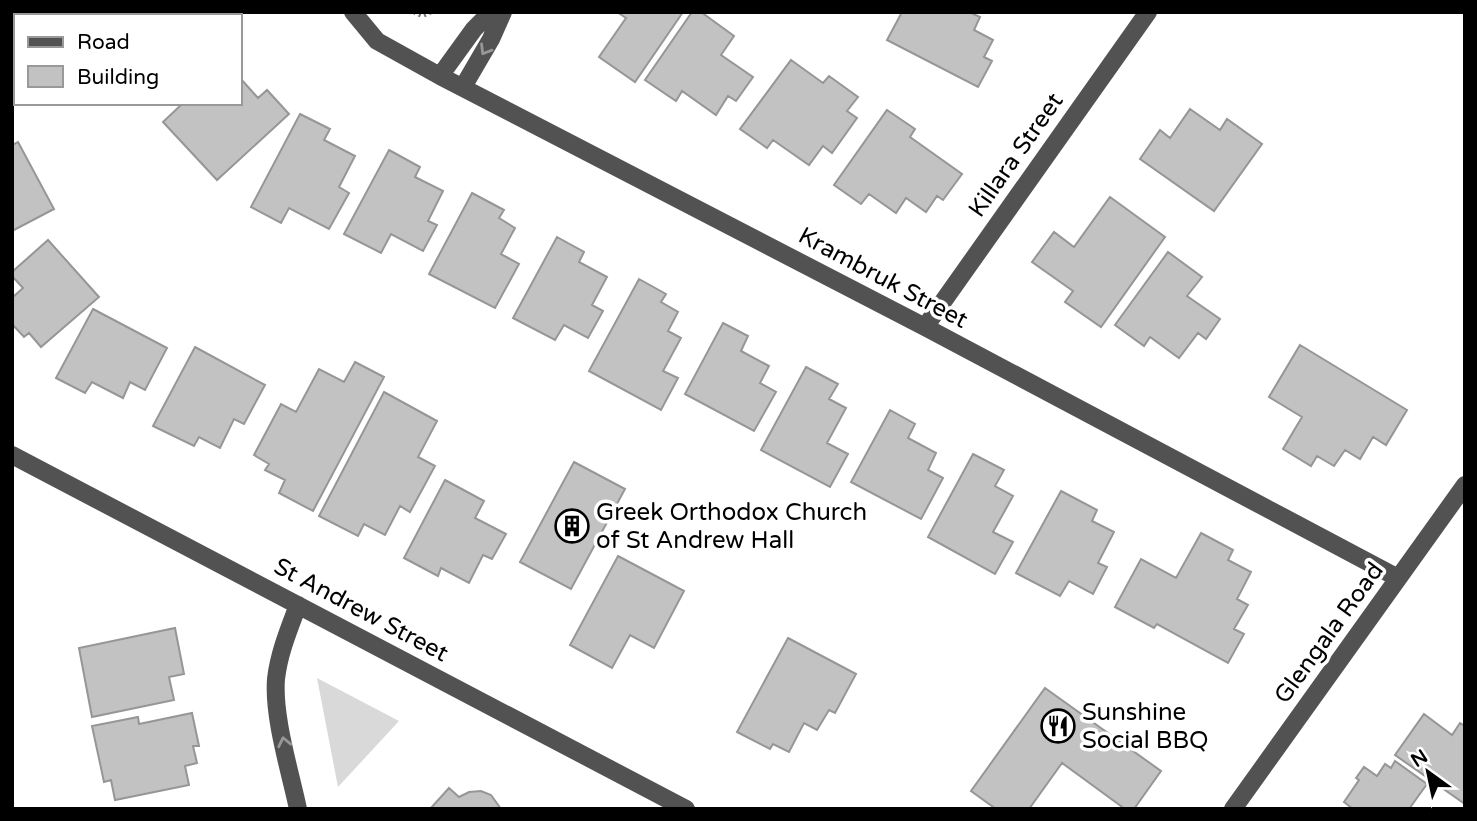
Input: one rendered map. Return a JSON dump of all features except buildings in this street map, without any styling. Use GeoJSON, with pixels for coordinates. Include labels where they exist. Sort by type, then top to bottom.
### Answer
{"type":"FeatureCollection","features":[{"type":"Feature","properties":{"kind":"street","name":"Krambruk Street"},"geometry":{"type":"LineString","coordinates":[[353,12],[377,41],[440,76],[925,327],[1398,578]]}},
{"type":"Feature","properties":{"kind":"street"},"geometry":{"type":"LineString","coordinates":[[440,76],[474,29],[491,12]]}},
{"type":"Feature","properties":{"kind":"street"},"geometry":{"type":"LineString","coordinates":[[463,87],[491,39],[503,12]]}},
{"type":"Feature","properties":{"kind":"street","name":"Killara Street"},"geometry":{"type":"LineString","coordinates":[[925,327],[1148,12]]}},
{"type":"Feature","properties":{"kind":"street","name":"St Andrew Street"},"geometry":{"type":"LineString","coordinates":[[12,455],[686,809]]}},
{"type":"Feature","properties":{"kind":"street","name":"Glengala Road"},"geometry":{"type":"LineString","coordinates":[[1233,809],[1465,485]]}},
{"type":"Feature","properties":{"kind":"street"},"geometry":{"type":"LineString","coordinates":[[298,605],[281,651],[276,679],[276,703],[298,809]]}},
{"type":"Feature","properties":{"kind":"path"},"geometry":{"type":"LineString","coordinates":[[414,12],[422,16],[431,12]]}},
{"type":"Feature","properties":{"kind":"shaded area"},"geometry":{"type":"Polygon","coordinates":[[[317,678],[399,721],[338,787],[317,678]]]}},
{"type":"Feature","properties":{"kind":"place","name":"Greek Orthodox Church of St Andrew Hall"},"geometry":{"type":"Point","coordinates":[572,526]}},
{"type":"Feature","properties":{"kind":"place","name":"Sunshine Social BBQ"},"geometry":{"type":"Point","coordinates":[1058,726]}}]}
